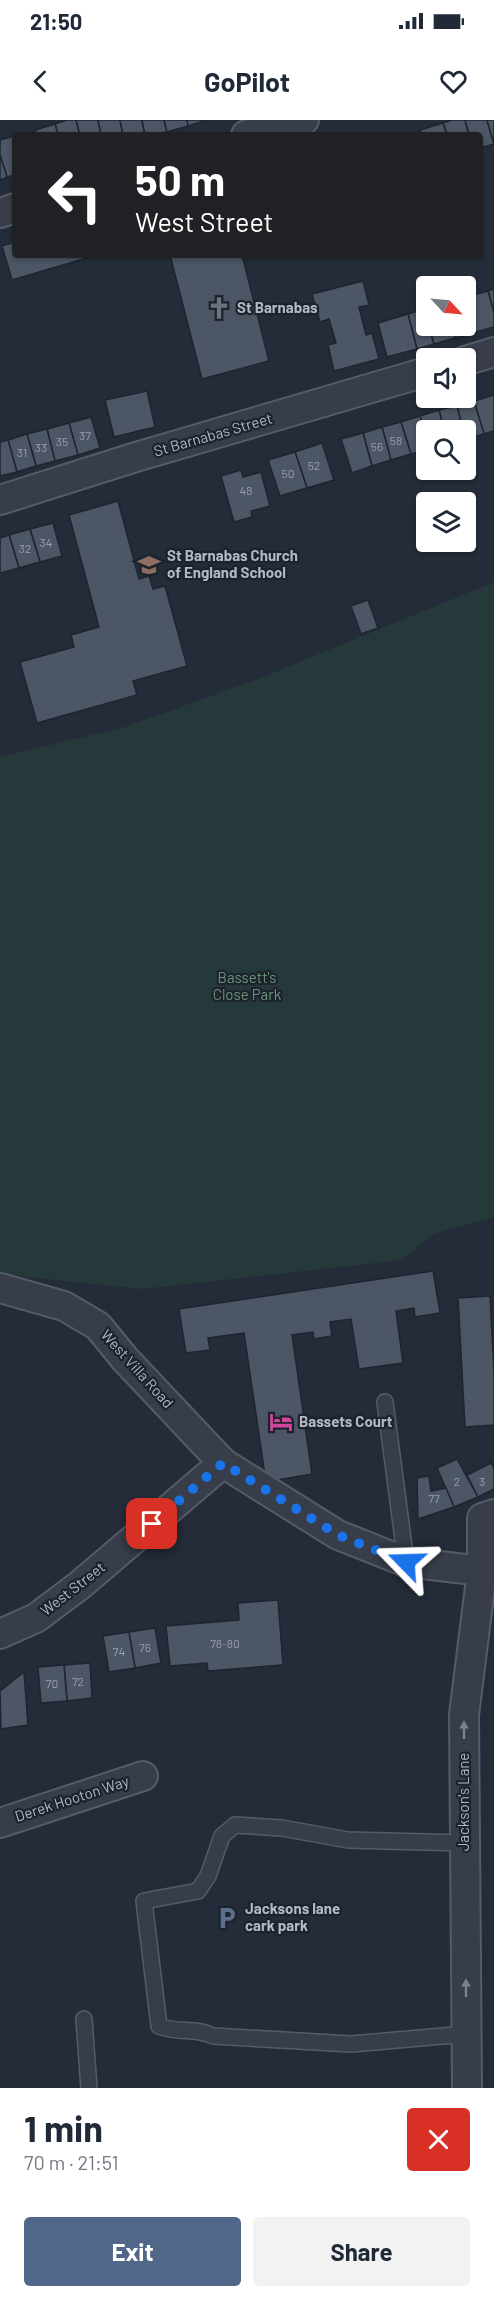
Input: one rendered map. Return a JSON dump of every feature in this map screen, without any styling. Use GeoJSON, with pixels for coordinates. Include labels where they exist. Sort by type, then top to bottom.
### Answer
{"type":"FeatureCollection","features":[{"type":"Feature","properties":{"kind":"street"},"geometry":{"type":"LineString","coordinates":[[258,132],[304,120]]}},
{"type":"Feature","properties":{"kind":"street"},"geometry":{"type":"LineString","coordinates":[[476,358],[494,352]]}},
{"type":"Feature","properties":{"kind":"street","name":"St Barnabas Street"},"geometry":{"type":"LineString","coordinates":[[0,500],[136,457],[416,375]]}},
{"type":"Feature","properties":{"kind":"street","name":"West Villa Road"},"geometry":{"type":"LineString","coordinates":[[0,1288],[64,1306],[98,1326],[125,1359],[223,1463]]}},
{"type":"Feature","properties":{"kind":"street"},"geometry":{"type":"LineString","coordinates":[[223,1463],[338,1535],[406,1562],[482,1571]]}},
{"type":"Feature","properties":{"kind":"street","name":"West Street"},"geometry":{"type":"LineString","coordinates":[[0,1634],[36,1618],[80,1585],[223,1463]]}},
{"type":"Feature","properties":{"kind":"street","name":"Jackson's Lane"},"geometry":{"type":"LineString","coordinates":[[467,2088],[464,1715],[488,1516]]}},
{"type":"Feature","properties":{"kind":"street","name":"Derek Hooton Way"},"geometry":{"type":"LineString","coordinates":[[0,1823],[143,1776]]}},
{"type":"Feature","properties":{"kind":"lane"},"geometry":{"type":"LineString","coordinates":[[385,1402],[406,1562]]}},
{"type":"Feature","properties":{"kind":"lane"},"geometry":{"type":"LineString","coordinates":[[465,1843],[348,1840],[282,1828],[235,1825],[222,1836],[208,1876],[198,1891],[144,1901],[159,2026],[172,2031],[202,2030],[213,2036],[351,2044],[466,2034]]}},
{"type":"Feature","properties":{"kind":"lane"},"geometry":{"type":"LineString","coordinates":[[84,2019],[89,2088]]}},
{"type":"Feature","properties":{"kind":"green space","name":"Bassett's Close Park"},"geometry":{"type":"Polygon","coordinates":[[[494,582],[494,1217],[433,1234],[402,1260],[142,1289],[0,1274],[0,757],[125,727],[258,679],[494,582]]]}},
{"type":"Feature","properties":{"kind":"building"},"geometry":{"type":"Polygon","coordinates":[[[76,120],[79,132],[57,132],[55,124],[76,120]]]}},
{"type":"Feature","properties":{"kind":"building"},"geometry":{"type":"Polygon","coordinates":[[[76,120],[98,120],[100,132],[79,132],[76,120]]]}},
{"type":"Feature","properties":{"kind":"building"},"geometry":{"type":"Polygon","coordinates":[[[98,120],[120,120],[122,132],[100,132],[98,120]]]}},
{"type":"Feature","properties":{"kind":"building"},"geometry":{"type":"Polygon","coordinates":[[[120,120],[142,120],[144,132],[122,132],[120,120]]]}},
{"type":"Feature","properties":{"kind":"building"},"geometry":{"type":"Polygon","coordinates":[[[142,120],[164,120],[167,132],[144,132],[142,120]]]}},
{"type":"Feature","properties":{"kind":"building"},"geometry":{"type":"Polygon","coordinates":[[[164,120],[187,120],[188,126],[167,132],[164,120]]]}},
{"type":"Feature","properties":{"kind":"building"},"geometry":{"type":"Polygon","coordinates":[[[187,120],[207,120],[188,126],[187,120]]]}},
{"type":"Feature","properties":{"kind":"building"},"geometry":{"type":"Polygon","coordinates":[[[465,120],[468,132],[446,132],[443,123],[465,120]]]}},
{"type":"Feature","properties":{"kind":"building"},"geometry":{"type":"Polygon","coordinates":[[[465,120],[487,120],[494,144],[483,147],[483,132],[468,132],[465,120]]]}},
{"type":"Feature","properties":{"kind":"building"},"geometry":{"type":"Polygon","coordinates":[[[487,120],[494,120],[494,144],[487,120]]]}},
{"type":"Feature","properties":{"kind":"building"},"geometry":{"type":"Polygon","coordinates":[[[443,123],[446,132],[421,132],[420,130],[443,123]]]}},
{"type":"Feature","properties":{"kind":"building"},"geometry":{"type":"Polygon","coordinates":[[[55,124],[57,132],[36,132],[35,130],[55,124]]]}},
{"type":"Feature","properties":{"kind":"building"},"geometry":{"type":"Polygon","coordinates":[[[12,137],[12,176],[7,177],[0,155],[0,140],[12,137]]]}},
{"type":"Feature","properties":{"kind":"building"},"geometry":{"type":"Polygon","coordinates":[[[0,155],[7,177],[0,180],[0,155]]]}},
{"type":"Feature","properties":{"kind":"building"},"geometry":{"type":"Polygon","coordinates":[[[12,243],[12,258],[87,258],[12,280],[2,246],[12,243]]]}},
{"type":"Feature","properties":{"kind":"building","name":"St Barnabas"},"geometry":{"type":"Polygon","coordinates":[[[171,258],[243,258],[269,361],[202,379],[171,258]]]}},
{"type":"Feature","properties":{"kind":"building"},"geometry":{"type":"Polygon","coordinates":[[[363,281],[369,305],[359,307],[366,335],[372,333],[379,359],[334,371],[328,345],[336,343],[329,319],[320,322],[312,294],[363,281]]]}},
{"type":"Feature","properties":{"kind":"building"},"geometry":{"type":"Polygon","coordinates":[[[494,289],[494,313],[488,291],[494,289]]]}},
{"type":"Feature","properties":{"kind":"building"},"geometry":{"type":"Polygon","coordinates":[[[488,291],[494,313],[494,327],[476,332],[476,294],[488,291]]]}},
{"type":"Feature","properties":{"kind":"building"},"geometry":{"type":"Polygon","coordinates":[[[416,312],[416,336],[432,336],[434,344],[417,348],[408,314],[416,312]]]}},
{"type":"Feature","properties":{"kind":"building"},"geometry":{"type":"Polygon","coordinates":[[[408,314],[416,349],[387,357],[378,323],[408,314]]]}},
{"type":"Feature","properties":{"kind":"building"},"geometry":{"type":"Polygon","coordinates":[[[432,336],[454,336],[455,338],[434,344],[432,336]]]}},
{"type":"Feature","properties":{"kind":"building"},"geometry":{"type":"Polygon","coordinates":[[[147,391],[155,427],[114,437],[105,400],[147,391]]]}},
{"type":"Feature","properties":{"kind":"building"},"geometry":{"type":"Polygon","coordinates":[[[494,395],[494,431],[484,434],[476,400],[494,395]]]}},
{"type":"Feature","properties":{"kind":"building"},"geometry":{"type":"Polygon","coordinates":[[[458,408],[476,408],[484,434],[476,436],[476,420],[460,420],[458,408]]]}},
{"type":"Feature","properties":{"kind":"building"},"geometry":{"type":"Polygon","coordinates":[[[458,408],[460,420],[442,420],[439,410],[458,408]]]}},
{"type":"Feature","properties":{"kind":"building"},"geometry":{"type":"Polygon","coordinates":[[[439,410],[442,420],[421,420],[420,416],[439,410]]]}},
{"type":"Feature","properties":{"kind":"building"},"geometry":{"type":"Polygon","coordinates":[[[420,416],[421,420],[416,420],[416,453],[411,454],[401,422],[420,416]]]}},
{"type":"Feature","properties":{"kind":"building"},"geometry":{"type":"Polygon","coordinates":[[[91,417],[100,448],[78,455],[69,423],[91,417]]]}},
{"type":"Feature","properties":{"kind":"building"},"geometry":{"type":"Polygon","coordinates":[[[401,422],[411,454],[391,460],[382,427],[401,422]]]}},
{"type":"Feature","properties":{"kind":"building"},"geometry":{"type":"Polygon","coordinates":[[[69,423],[78,455],[55,461],[47,429],[69,423]]]}},
{"type":"Feature","properties":{"kind":"building"},"geometry":{"type":"Polygon","coordinates":[[[382,427],[391,460],[372,466],[363,433],[382,427]]]}},
{"type":"Feature","properties":{"kind":"building"},"geometry":{"type":"Polygon","coordinates":[[[47,429],[55,461],[36,466],[27,434],[47,429]]]}},
{"type":"Feature","properties":{"kind":"building"},"geometry":{"type":"Polygon","coordinates":[[[363,433],[372,466],[352,473],[341,439],[363,433]]]}},
{"type":"Feature","properties":{"kind":"building"},"geometry":{"type":"Polygon","coordinates":[[[27,434],[36,466],[17,472],[8,440],[27,434]]]}},
{"type":"Feature","properties":{"kind":"building"},"geometry":{"type":"Polygon","coordinates":[[[8,440],[17,472],[0,476],[0,442],[8,440]]]}},
{"type":"Feature","properties":{"kind":"building"},"geometry":{"type":"Polygon","coordinates":[[[322,443],[334,480],[307,488],[295,452],[322,443]]]}},
{"type":"Feature","properties":{"kind":"building"},"geometry":{"type":"Polygon","coordinates":[[[295,452],[307,488],[280,496],[268,460],[295,452]]]}},
{"type":"Feature","properties":{"kind":"building"},"geometry":{"type":"Polygon","coordinates":[[[241,470],[243,477],[261,472],[270,506],[251,511],[252,517],[234,522],[221,476],[241,470]]]}},
{"type":"Feature","properties":{"kind":"building"},"geometry":{"type":"Polygon","coordinates":[[[118,501],[139,579],[149,576],[153,589],[165,586],[187,666],[133,681],[137,695],[37,723],[20,662],[74,647],[71,635],[99,627],[69,515],[118,501]]]}},
{"type":"Feature","properties":{"kind":"building"},"geometry":{"type":"Polygon","coordinates":[[[53,523],[62,556],[40,562],[30,529],[53,523]]]}},
{"type":"Feature","properties":{"kind":"building"},"geometry":{"type":"Polygon","coordinates":[[[30,529],[40,562],[19,568],[9,535],[30,529]]]}},
{"type":"Feature","properties":{"kind":"building"},"geometry":{"type":"Polygon","coordinates":[[[9,535],[19,568],[0,573],[0,538],[9,535]]]}},
{"type":"Feature","properties":{"kind":"building"},"geometry":{"type":"Polygon","coordinates":[[[368,600],[378,628],[361,634],[351,606],[368,600]]]}},
{"type":"Feature","properties":{"kind":"building","name":"Bassets Court"},"geometry":{"type":"Polygon","coordinates":[[[433,1271],[440,1313],[415,1317],[414,1308],[396,1311],[403,1363],[359,1369],[351,1319],[330,1322],[332,1336],[314,1339],[313,1332],[292,1335],[312,1474],[266,1482],[244,1333],[208,1338],[210,1350],[186,1353],[179,1309],[433,1271]]]}},
{"type":"Feature","properties":{"kind":"building"},"geometry":{"type":"Polygon","coordinates":[[[490,1296],[494,1425],[465,1427],[458,1298],[490,1296]]]}},
{"type":"Feature","properties":{"kind":"building"},"geometry":{"type":"Polygon","coordinates":[[[457,1459],[478,1497],[454,1507],[437,1468],[457,1459]]]}},
{"type":"Feature","properties":{"kind":"building"},"geometry":{"type":"Polygon","coordinates":[[[491,1463],[494,1468],[494,1489],[478,1497],[467,1475],[491,1463]]]}},
{"type":"Feature","properties":{"kind":"building"},"geometry":{"type":"Polygon","coordinates":[[[429,1476],[431,1491],[446,1488],[454,1507],[418,1519],[417,1478],[429,1476]]]}},
{"type":"Feature","properties":{"kind":"building"},"geometry":{"type":"Polygon","coordinates":[[[278,1600],[283,1665],[208,1671],[207,1663],[170,1666],[166,1626],[239,1620],[238,1603],[278,1600]]]}},
{"type":"Feature","properties":{"kind":"building"},"geometry":{"type":"Polygon","coordinates":[[[155,1628],[161,1663],[135,1668],[129,1632],[155,1628]]]}},
{"type":"Feature","properties":{"kind":"building"},"geometry":{"type":"Polygon","coordinates":[[[129,1632],[135,1668],[109,1672],[103,1636],[129,1632]]]}},
{"type":"Feature","properties":{"kind":"building"},"geometry":{"type":"Polygon","coordinates":[[[90,1663],[92,1698],[67,1701],[64,1665],[90,1663]]]}},
{"type":"Feature","properties":{"kind":"building"},"geometry":{"type":"Polygon","coordinates":[[[64,1665],[67,1701],[41,1703],[38,1667],[64,1665]]]}},
{"type":"Feature","properties":{"kind":"building"},"geometry":{"type":"Polygon","coordinates":[[[24,1672],[28,1725],[1,1729],[0,1691],[24,1672]]]}},
{"type":"Feature","properties":{"kind":"place","name":"St Barnabas"},"geometry":{"type":"Point","coordinates":[219,308]}},
{"type":"Feature","properties":{"kind":"place","name":"St Barnabas Church of England School"},"geometry":{"type":"Point","coordinates":[149,565]}},
{"type":"Feature","properties":{"kind":"place","name":"Bassets Court"},"geometry":{"type":"Point","coordinates":[281,1422]}},
{"type":"Feature","properties":{"kind":"place","name":"Jacksons lane cark park"},"geometry":{"type":"Point","coordinates":[227,1918]}},
{"type":"Feature","properties":{"kind":"route"},"geometry":{"type":"LineString","coordinates":[[152,1524],[223,1463],[338,1535],[406,1562]]}}]}
